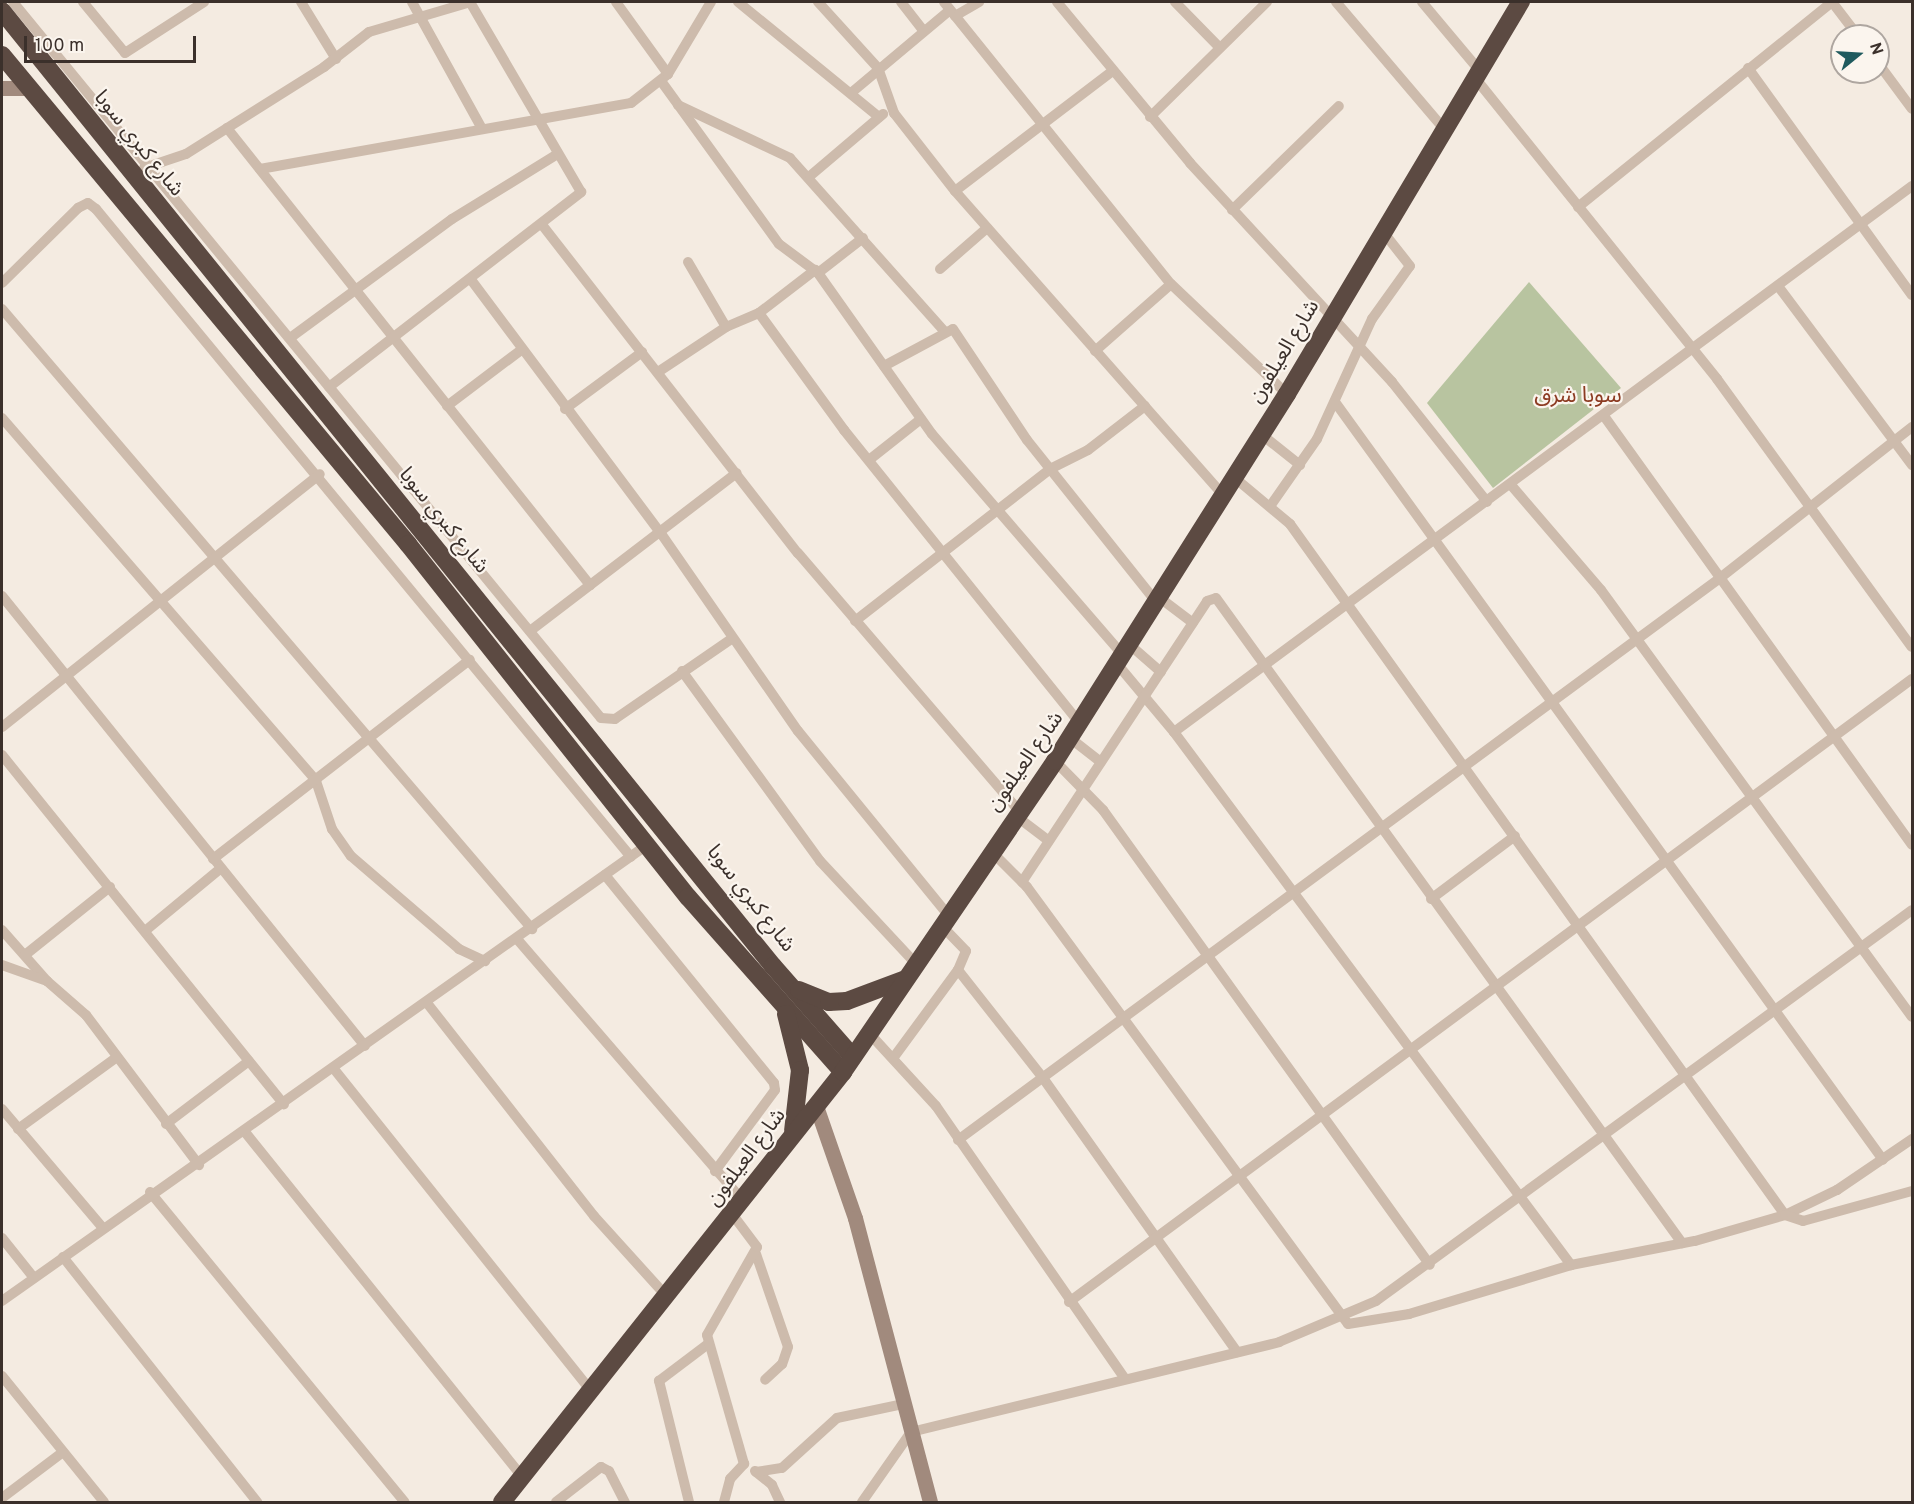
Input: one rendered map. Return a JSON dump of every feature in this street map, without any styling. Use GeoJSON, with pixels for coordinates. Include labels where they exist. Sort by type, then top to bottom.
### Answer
{"type":"FeatureCollection","features":[{"type":"Feature","properties":{"kind":"highway","name":"شارع العيلفون"},"geometry":{"type":"LineString","coordinates":[[502,1503],[668,1298],[848,1064],[1055,761],[1159,601],[1287,394],[1521,2]]}},
{"type":"Feature","properties":{"kind":"highway","name":"شارع كبري سوبا"},"geometry":{"type":"LineString","coordinates":[[2,12],[139,169],[793,988],[848,1064]]}},
{"type":"Feature","properties":{"kind":"highway","name":"شارع كبري سوبا"},"geometry":{"type":"LineString","coordinates":[[2,55],[585,763],[647,845],[785,1010],[848,1064]]}},
{"type":"Feature","properties":{"kind":"highway"},"geometry":{"type":"LineString","coordinates":[[585,763],[602,748]]}},
{"type":"Feature","properties":{"kind":"highway"},"geometry":{"type":"LineString","coordinates":[[793,988],[837,1002],[904,979]]}},
{"type":"Feature","properties":{"kind":"highway"},"geometry":{"type":"LineString","coordinates":[[785,1010],[800,1070],[792,1134]]}},
{"type":"Feature","properties":{"kind":"street"},"geometry":{"type":"LineString","coordinates":[[13,2],[139,169],[291,338],[329,387],[607,721],[730,640]]}},
{"type":"Feature","properties":{"kind":"street"},"geometry":{"type":"LineString","coordinates":[[83,2],[124,53],[199,2]]}},
{"type":"Feature","properties":{"kind":"street"},"geometry":{"type":"LineString","coordinates":[[300,2],[336,58]]}},
{"type":"Feature","properties":{"kind":"street"},"geometry":{"type":"LineString","coordinates":[[412,2],[423,18],[482,129]]}},
{"type":"Feature","properties":{"kind":"street"},"geometry":{"type":"LineString","coordinates":[[139,169],[186,154],[336,58],[369,32],[423,18],[470,2],[556,155],[581,192],[543,226],[392,337],[329,387]]}},
{"type":"Feature","properties":{"kind":"street"},"geometry":{"type":"LineString","coordinates":[[616,2],[664,78],[678,105],[779,244],[816,271],[921,419],[1001,507],[1124,655],[1145,696],[1571,1265]]}},
{"type":"Feature","properties":{"kind":"street"},"geometry":{"type":"LineString","coordinates":[[260,169],[631,103],[664,78],[711,2]]}},
{"type":"Feature","properties":{"kind":"street"},"geometry":{"type":"LineString","coordinates":[[738,2],[879,117]]}},
{"type":"Feature","properties":{"kind":"street"},"geometry":{"type":"LineString","coordinates":[[818,2],[878,68],[891,108],[955,191],[1224,496]]}},
{"type":"Feature","properties":{"kind":"street"},"geometry":{"type":"LineString","coordinates":[[901,2],[923,30]]}},
{"type":"Feature","properties":{"kind":"street"},"geometry":{"type":"LineString","coordinates":[[851,93],[950,9],[979,2]]}},
{"type":"Feature","properties":{"kind":"street"},"geometry":{"type":"LineString","coordinates":[[1057,2],[1111,72],[1331,320],[1359,347],[1487,502]]}},
{"type":"Feature","properties":{"kind":"street"},"geometry":{"type":"LineString","coordinates":[[1175,2],[1220,48]]}},
{"type":"Feature","properties":{"kind":"street"},"geometry":{"type":"LineString","coordinates":[[1150,117],[1267,2]]}},
{"type":"Feature","properties":{"kind":"street"},"geometry":{"type":"LineString","coordinates":[[1336,2],[1445,130]]}},
{"type":"Feature","properties":{"kind":"street"},"geometry":{"type":"LineString","coordinates":[[1422,2],[1578,207],[1694,351],[1912,647]]}},
{"type":"Feature","properties":{"kind":"street"},"geometry":{"type":"LineString","coordinates":[[1578,207],[1748,68],[1834,4],[1849,2]]}},
{"type":"Feature","properties":{"kind":"street"},"geometry":{"type":"LineString","coordinates":[[1834,4],[1849,24]]}},
{"type":"Feature","properties":{"kind":"street"},"geometry":{"type":"LineString","coordinates":[[950,9],[1171,284],[1287,394]]}},
{"type":"Feature","properties":{"kind":"street"},"geometry":{"type":"LineString","coordinates":[[1748,68],[1912,294]]}},
{"type":"Feature","properties":{"kind":"street"},"geometry":{"type":"LineString","coordinates":[[955,191],[1111,72]]}},
{"type":"Feature","properties":{"kind":"street"},"geometry":{"type":"LineString","coordinates":[[1890,79],[1912,109]]}},
{"type":"Feature","properties":{"kind":"street"},"geometry":{"type":"LineString","coordinates":[[2,88],[28,88]]}},
{"type":"Feature","properties":{"kind":"street"},"geometry":{"type":"LineString","coordinates":[[678,105],[777,149],[810,176],[944,331]]}},
{"type":"Feature","properties":{"kind":"street"},"geometry":{"type":"LineString","coordinates":[[1232,210],[1338,106]]}},
{"type":"Feature","properties":{"kind":"street"},"geometry":{"type":"LineString","coordinates":[[810,176],[891,108]]}},
{"type":"Feature","properties":{"kind":"street"},"geometry":{"type":"LineString","coordinates":[[227,128],[590,585]]}},
{"type":"Feature","properties":{"kind":"street"},"geometry":{"type":"LineString","coordinates":[[291,338],[452,219],[556,155]]}},
{"type":"Feature","properties":{"kind":"street"},"geometry":{"type":"LineString","coordinates":[[1174,732],[1266,667],[1694,351],[1912,186]]}},
{"type":"Feature","properties":{"kind":"street"},"geometry":{"type":"LineString","coordinates":[[2,283],[88,202],[320,474],[631,857]]}},
{"type":"Feature","properties":{"kind":"street"},"geometry":{"type":"LineString","coordinates":[[543,226],[855,621],[1018,813],[1049,841]]}},
{"type":"Feature","properties":{"kind":"street"},"geometry":{"type":"LineString","coordinates":[[940,269],[987,228]]}},
{"type":"Feature","properties":{"kind":"street"},"geometry":{"type":"LineString","coordinates":[[1271,505],[1300,465],[1335,402],[1359,347],[1410,264],[1384,233]]}},
{"type":"Feature","properties":{"kind":"street"},"geometry":{"type":"LineString","coordinates":[[658,372],[726,327],[759,313],[863,238]]}},
{"type":"Feature","properties":{"kind":"street"},"geometry":{"type":"LineString","coordinates":[[688,262],[726,327]]}},
{"type":"Feature","properties":{"kind":"street"},"geometry":{"type":"LineString","coordinates":[[472,280],[565,409],[660,532],[730,640],[945,920],[966,951],[958,970],[894,1057]]}},
{"type":"Feature","properties":{"kind":"street"},"geometry":{"type":"LineString","coordinates":[[1095,351],[1171,284]]}},
{"type":"Feature","properties":{"kind":"street"},"geometry":{"type":"LineString","coordinates":[[1778,286],[1912,465]]}},
{"type":"Feature","properties":{"kind":"street"},"geometry":{"type":"LineString","coordinates":[[2,309],[532,929]]}},
{"type":"Feature","properties":{"kind":"street"},"geometry":{"type":"LineString","coordinates":[[759,313],[869,460],[944,553],[1075,731],[1101,762]]}},
{"type":"Feature","properties":{"kind":"street"},"geometry":{"type":"LineString","coordinates":[[884,366],[944,331],[954,330],[1050,469],[1159,601],[1193,623]]}},
{"type":"Feature","properties":{"kind":"street"},"geometry":{"type":"LineString","coordinates":[[447,406],[521,350]]}},
{"type":"Feature","properties":{"kind":"street"},"geometry":{"type":"LineString","coordinates":[[565,409],[642,352]]}},
{"type":"Feature","properties":{"kind":"street"},"geometry":{"type":"LineString","coordinates":[[1335,402],[1436,540],[1550,703],[1669,861],[1775,1013],[1883,1161]]}},
{"type":"Feature","properties":{"kind":"street"},"geometry":{"type":"LineString","coordinates":[[855,621],[1050,469],[1088,450],[1145,406]]}},
{"type":"Feature","properties":{"kind":"street"},"geometry":{"type":"LineString","coordinates":[[1604,416],[1912,846]]}},
{"type":"Feature","properties":{"kind":"street"},"geometry":{"type":"LineString","coordinates":[[2,418],[316,781],[332,829],[351,856],[459,949],[485,962]]}},
{"type":"Feature","properties":{"kind":"street"},"geometry":{"type":"LineString","coordinates":[[869,460],[921,419]]}},
{"type":"Feature","properties":{"kind":"street"},"geometry":{"type":"LineString","coordinates":[[958,1140],[1720,578],[1912,427]]}},
{"type":"Feature","properties":{"kind":"street"},"geometry":{"type":"LineString","coordinates":[[1261,434],[1300,465]]}},
{"type":"Feature","properties":{"kind":"street"},"geometry":{"type":"LineString","coordinates":[[530,630],[737,473]]}},
{"type":"Feature","properties":{"kind":"street"},"geometry":{"type":"LineString","coordinates":[[2,727],[65,674],[320,474]]}},
{"type":"Feature","properties":{"kind":"street"},"geometry":{"type":"LineString","coordinates":[[1234,478],[1271,505],[1349,606],[1785,1215],[1803,1221],[1912,1191]]}},
{"type":"Feature","properties":{"kind":"street"},"geometry":{"type":"LineString","coordinates":[[1511,485],[1637,639],[1912,1017]]}},
{"type":"Feature","properties":{"kind":"street"},"geometry":{"type":"LineString","coordinates":[[2,596],[365,1046]]}},
{"type":"Feature","properties":{"kind":"street"},"geometry":{"type":"LineString","coordinates":[[1022,882],[1209,598],[1216,598],[1379,829],[1497,987],[1682,1243]]}},
{"type":"Feature","properties":{"kind":"street"},"geometry":{"type":"LineString","coordinates":[[1124,655],[1161,672]]}},
{"type":"Feature","properties":{"kind":"street"},"geometry":{"type":"LineString","coordinates":[[213,859],[470,660]]}},
{"type":"Feature","properties":{"kind":"street"},"geometry":{"type":"LineString","coordinates":[[682,671],[820,861],[915,963]]}},
{"type":"Feature","properties":{"kind":"street"},"geometry":{"type":"LineString","coordinates":[[1069,1302],[1160,1238],[1409,1050],[1836,739],[1912,679]]}},
{"type":"Feature","properties":{"kind":"street"},"geometry":{"type":"LineString","coordinates":[[2,755],[284,1105]]}},
{"type":"Feature","properties":{"kind":"street"},"geometry":{"type":"LineString","coordinates":[[1055,761],[1083,788],[1324,1115],[1430,1265]]}},
{"type":"Feature","properties":{"kind":"street"},"geometry":{"type":"LineString","coordinates":[[1431,899],[1515,836]]}},
{"type":"Feature","properties":{"kind":"street"},"geometry":{"type":"LineString","coordinates":[[2,1301],[150,1192],[199,1165],[647,845]]}},
{"type":"Feature","properties":{"kind":"street"},"geometry":{"type":"LineString","coordinates":[[992,852],[1022,882],[1124,1017],[1344,1319],[1355,1326],[1371,1324],[1571,1265],[1682,1243],[1785,1215],[1883,1161],[1912,1139]]}},
{"type":"Feature","properties":{"kind":"street"},"geometry":{"type":"LineString","coordinates":[[145,931],[220,869]]}},
{"type":"Feature","properties":{"kind":"street"},"geometry":{"type":"LineString","coordinates":[[605,875],[774,1083],[775,1090],[715,1171]]}},
{"type":"Feature","properties":{"kind":"street"},"geometry":{"type":"LineString","coordinates":[[25,955],[110,887]]}},
{"type":"Feature","properties":{"kind":"street"},"geometry":{"type":"LineString","coordinates":[[862,1503],[911,1432],[1238,1352],[1344,1319],[1430,1265],[1605,1135],[1688,1078],[1912,910]]}},
{"type":"Feature","properties":{"kind":"street"},"geometry":{"type":"LineString","coordinates":[[2,930],[47,981],[86,1015],[199,1165]]}},
{"type":"Feature","properties":{"kind":"street"},"geometry":{"type":"LineString","coordinates":[[517,939],[715,1171],[738,1209],[753,1237],[756,1254],[788,1347],[782,1364],[765,1380]]}},
{"type":"Feature","properties":{"kind":"street"},"geometry":{"type":"LineString","coordinates":[[2,965],[47,981]]}},
{"type":"Feature","properties":{"kind":"street"},"geometry":{"type":"LineString","coordinates":[[958,970],[1043,1078],[1160,1238],[1238,1352]]}},
{"type":"Feature","properties":{"kind":"street"},"geometry":{"type":"LineString","coordinates":[[427,1003],[594,1216],[668,1298]]}},
{"type":"Feature","properties":{"kind":"street"},"geometry":{"type":"LineString","coordinates":[[869,1033],[894,1057],[958,1140],[1069,1302],[1125,1379]]}},
{"type":"Feature","properties":{"kind":"street"},"geometry":{"type":"LineString","coordinates":[[18,1130],[117,1057]]}},
{"type":"Feature","properties":{"kind":"street"},"geometry":{"type":"LineString","coordinates":[[166,1124],[249,1061]]}},
{"type":"Feature","properties":{"kind":"street"},"geometry":{"type":"LineString","coordinates":[[334,1069],[591,1391]]}},
{"type":"Feature","properties":{"kind":"street"},"geometry":{"type":"LineString","coordinates":[[816,1106],[855,1218],[930,1503]]}},
{"type":"Feature","properties":{"kind":"street"},"geometry":{"type":"LineString","coordinates":[[2,1109],[103,1228]]}},
{"type":"Feature","properties":{"kind":"street"},"geometry":{"type":"LineString","coordinates":[[245,1132],[523,1478]]}},
{"type":"Feature","properties":{"kind":"street"},"geometry":{"type":"LineString","coordinates":[[150,1192],[405,1503]]}},
{"type":"Feature","properties":{"kind":"street"},"geometry":{"type":"LineString","coordinates":[[2,1238],[34,1278]]}},
{"type":"Feature","properties":{"kind":"street"},"geometry":{"type":"LineString","coordinates":[[756,1254],[710,1325],[708,1344],[744,1464],[772,1485],[780,1503]]}},
{"type":"Feature","properties":{"kind":"street"},"geometry":{"type":"LineString","coordinates":[[63,1257],[257,1503]]}},
{"type":"Feature","properties":{"kind":"street"},"geometry":{"type":"LineString","coordinates":[[689,1503],[659,1381],[708,1344]]}},
{"type":"Feature","properties":{"kind":"street"},"geometry":{"type":"LineString","coordinates":[[2,1376],[104,1503]]}},
{"type":"Feature","properties":{"kind":"street"},"geometry":{"type":"LineString","coordinates":[[756,1472],[782,1468],[837,1418],[903,1404]]}},
{"type":"Feature","properties":{"kind":"street"},"geometry":{"type":"LineString","coordinates":[[2,1497],[63,1452]]}},
{"type":"Feature","properties":{"kind":"street"},"geometry":{"type":"LineString","coordinates":[[724,1503],[730,1479],[744,1464]]}},
{"type":"Feature","properties":{"kind":"street"},"geometry":{"type":"LineString","coordinates":[[556,1503],[601,1467],[609,1471],[625,1503]]}},
{"type":"Feature","properties":{"kind":"green space"},"geometry":{"type":"Polygon","coordinates":[[[1529,282],[1621,388],[1493,488],[1427,403],[1529,282]]]}},
{"type":"Feature","properties":{"kind":"district","name":"سوبا شرق"},"geometry":{"type":"Point","coordinates":[1578,397]}}]}
